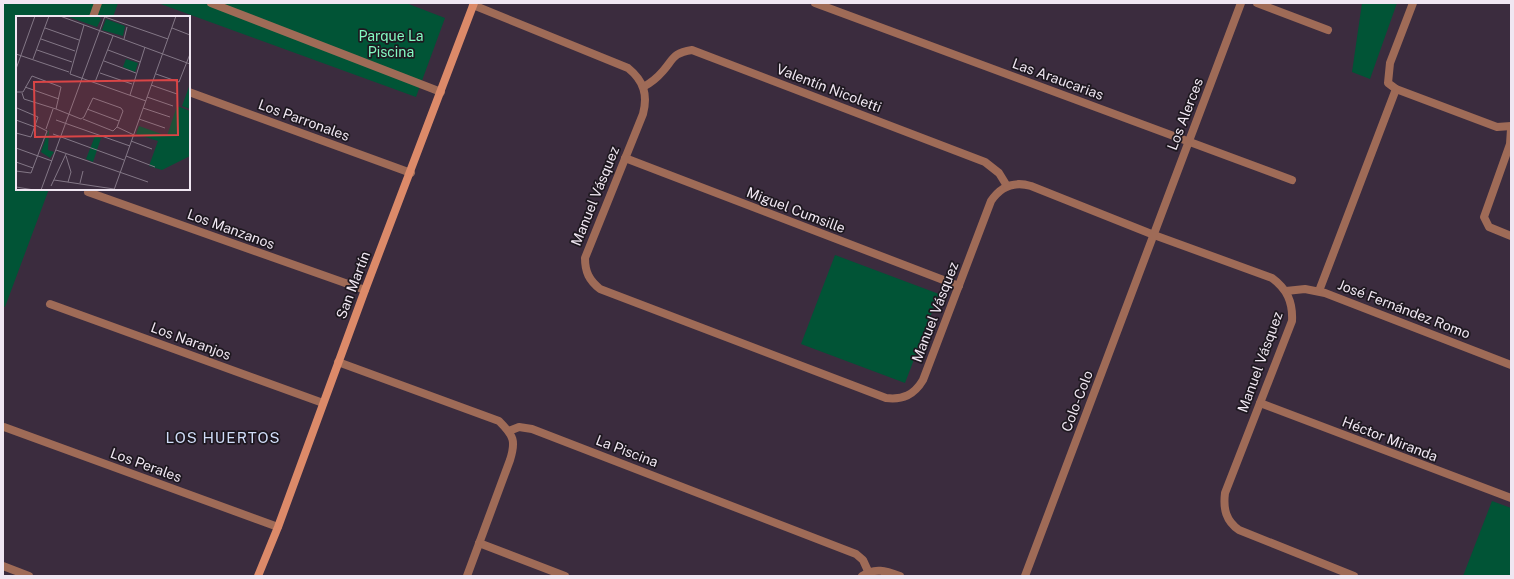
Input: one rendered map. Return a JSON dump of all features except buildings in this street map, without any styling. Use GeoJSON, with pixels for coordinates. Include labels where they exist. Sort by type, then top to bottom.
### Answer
{"type":"FeatureCollection","features":[{"type":"Feature","properties":{"kind":"street"},"geometry":{"type":"LineString","coordinates":[[93,16],[98,3]]}},
{"type":"Feature","properties":{"kind":"street"},"geometry":{"type":"LineString","coordinates":[[211,3],[441,92]]}},
{"type":"Feature","properties":{"kind":"street","name":"Las Araucarias"},"geometry":{"type":"LineString","coordinates":[[815,3],[1292,180]]}},
{"type":"Feature","properties":{"kind":"street","name":"Los Alerces"},"geometry":{"type":"LineString","coordinates":[[1154,235],[1241,3]]}},
{"type":"Feature","properties":{"kind":"street"},"geometry":{"type":"LineString","coordinates":[[1257,3],[1328,30]]}},
{"type":"Feature","properties":{"kind":"street"},"geometry":{"type":"LineString","coordinates":[[1413,3],[1390,63],[1388,83],[1396,89],[1497,127],[1511,126]]}},
{"type":"Feature","properties":{"kind":"street"},"geometry":{"type":"LineString","coordinates":[[474,4],[628,68],[640,79],[643,87]]}},
{"type":"Feature","properties":{"kind":"street","name":"San Martín"},"geometry":{"type":"LineString","coordinates":[[258,576],[278,527],[338,362],[474,4]]}},
{"type":"Feature","properties":{"kind":"street","name":"Valentín Nicoletti"},"geometry":{"type":"LineString","coordinates":[[643,87],[657,78],[676,55],[692,50],[985,162],[999,173],[1007,186]]}},
{"type":"Feature","properties":{"kind":"street","name":"Manuel Vásquez"},"geometry":{"type":"LineString","coordinates":[[643,87],[646,96],[645,105],[585,258],[586,272],[594,284],[600,289],[886,398],[900,399],[914,392],[923,380],[991,201],[995,195],[1007,186],[1023,183],[1154,235],[1272,278],[1286,291],[1290,299],[1293,310],[1292,321],[1226,493],[1224,502],[1225,511],[1233,526],[1246,534],[1354,576]]}},
{"type":"Feature","properties":{"kind":"street"},"geometry":{"type":"LineString","coordinates":[[1319,291],[1396,89]]}},
{"type":"Feature","properties":{"kind":"street","name":"Los Parronales"},"geometry":{"type":"LineString","coordinates":[[190,92],[411,173]]}},
{"type":"Feature","properties":{"kind":"street"},"geometry":{"type":"LineString","coordinates":[[1511,129],[1510,144],[1484,217],[1488,227],[1511,236]]}},
{"type":"Feature","properties":{"kind":"street","name":"Miguel Cumsille"},"geometry":{"type":"LineString","coordinates":[[624,158],[959,286]]}},
{"type":"Feature","properties":{"kind":"street","name":"Los Manzanos"},"geometry":{"type":"LineString","coordinates":[[86,191],[365,290]]}},
{"type":"Feature","properties":{"kind":"street","name":"Colo-Colo"},"geometry":{"type":"LineString","coordinates":[[1025,576],[1154,235]]}},
{"type":"Feature","properties":{"kind":"street","name":"José Fernández Romo"},"geometry":{"type":"LineString","coordinates":[[1286,291],[1305,289],[1319,291],[1511,365]]}},
{"type":"Feature","properties":{"kind":"street","name":"Los Naranjos"},"geometry":{"type":"LineString","coordinates":[[50,304],[324,403]]}},
{"type":"Feature","properties":{"kind":"street"},"geometry":{"type":"LineString","coordinates":[[338,362],[499,421],[508,431],[514,446],[467,576]]}},
{"type":"Feature","properties":{"kind":"street","name":"Héctor Miranda"},"geometry":{"type":"LineString","coordinates":[[1260,403],[1511,498]]}},
{"type":"Feature","properties":{"kind":"street","name":"Los Perales"},"geometry":{"type":"LineString","coordinates":[[4,427],[278,527]]}},
{"type":"Feature","properties":{"kind":"street","name":"La Piscina"},"geometry":{"type":"LineString","coordinates":[[508,431],[519,427],[532,428],[856,554],[863,560],[865,574],[883,570],[900,576]]}},
{"type":"Feature","properties":{"kind":"street"},"geometry":{"type":"LineString","coordinates":[[479,543],[565,576]]}},
{"type":"Feature","properties":{"kind":"street"},"geometry":{"type":"LineString","coordinates":[[3,566],[29,576]]}},
{"type":"Feature","properties":{"kind":"green space"},"geometry":{"type":"Polygon","coordinates":[[[3,3],[118,3],[113,16],[16,16],[16,190],[49,190],[5,307],[3,306],[3,3]]]}},
{"type":"Feature","properties":{"kind":"green space","name":"Parque La Piscina"},"geometry":{"type":"Polygon","coordinates":[[[158,3],[406,3],[445,18],[416,97],[158,3]]]}},
{"type":"Feature","properties":{"kind":"green space"},"geometry":{"type":"Polygon","coordinates":[[[1362,3],[1397,3],[1370,79],[1352,72],[1362,3]]]}},
{"type":"Feature","properties":{"kind":"green space"},"geometry":{"type":"Polygon","coordinates":[[[835,255],[939,294],[905,383],[801,344],[835,255]]]}},
{"type":"Feature","properties":{"kind":"green space"},"geometry":{"type":"Polygon","coordinates":[[[1492,501],[1511,508],[1511,576],[1463,576],[1492,501]]]}},
{"type":"Feature","properties":{"kind":"district","name":"LOS HUERTOS"},"geometry":{"type":"Point","coordinates":[223,438]}}]}
